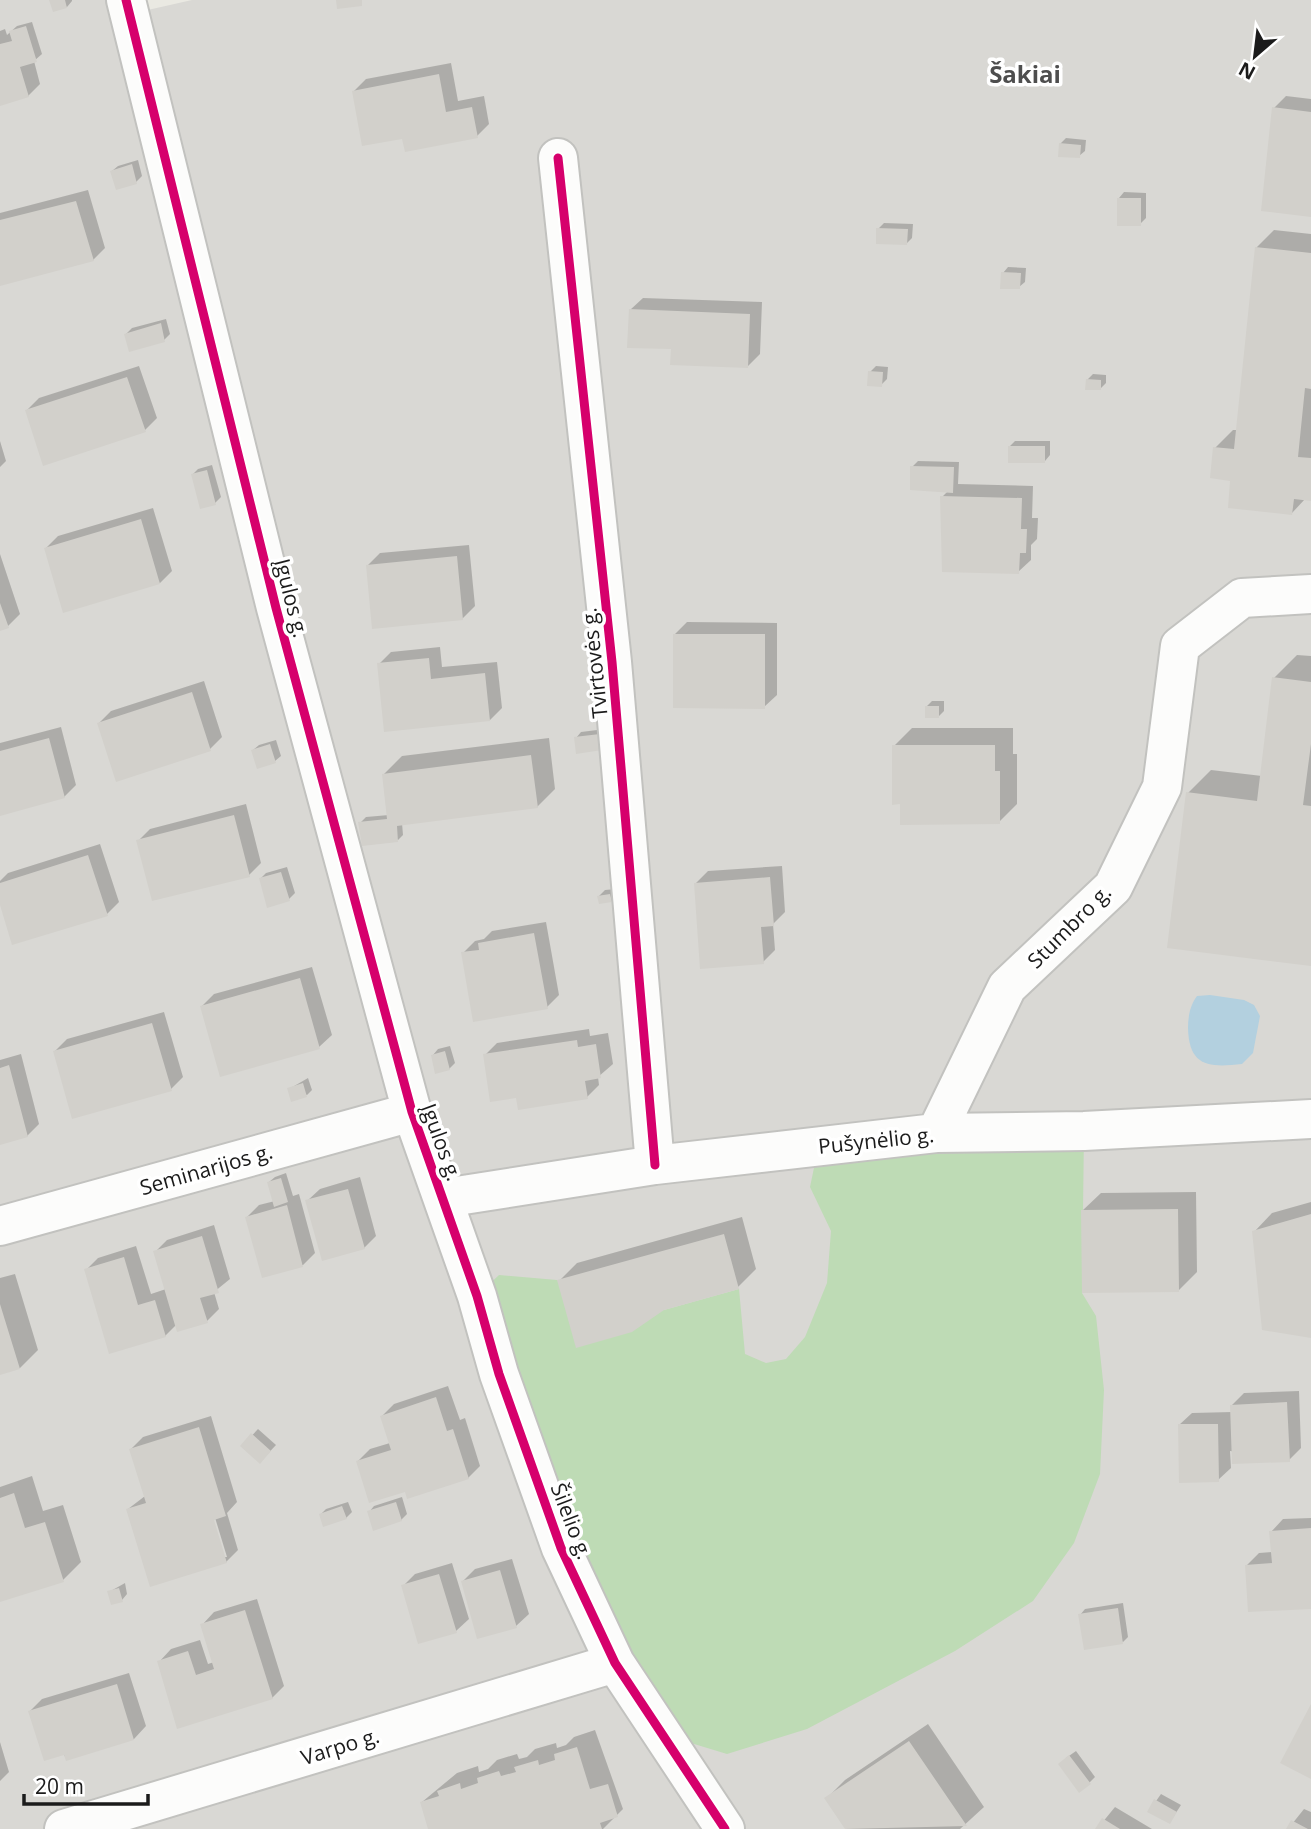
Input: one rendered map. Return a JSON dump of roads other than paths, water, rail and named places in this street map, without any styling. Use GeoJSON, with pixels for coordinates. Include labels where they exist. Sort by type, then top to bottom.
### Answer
{"type":"FeatureCollection","features":[{"type":"Feature","properties":{"kind":"street","name":"Įgulos g."},"geometry":{"type":"LineString","coordinates":[[126,0],[270,582],[412,1112],[444,1198]]}},
{"type":"Feature","properties":{"kind":"street","name":"Tvirtovės g."},"geometry":{"type":"LineString","coordinates":[[558,158],[612,662],[655,1165]]}},
{"type":"Feature","properties":{"kind":"street","name":"Stumbro g."},"geometry":{"type":"LineString","coordinates":[[936,1133],[1007,987],[1112,887],[1119,874],[1162,787],[1180,646],[1242,598],[1311,594]]}},
{"type":"Feature","properties":{"kind":"street","name":"Seminarijos g."},"geometry":{"type":"LineString","coordinates":[[0,1226],[412,1112]]}},
{"type":"Feature","properties":{"kind":"street","name":"Pušynėlio g."},"geometry":{"type":"LineString","coordinates":[[444,1198],[655,1165],[936,1133],[1084,1131],[1311,1119]]}},
{"type":"Feature","properties":{"kind":"street","name":"Šilelio g."},"geometry":{"type":"LineString","coordinates":[[444,1198],[477,1296],[499,1374],[561,1548],[615,1664],[725,1829]]}},
{"type":"Feature","properties":{"kind":"street","name":"Varpo g."},"geometry":{"type":"LineString","coordinates":[[64,1829],[615,1664]]}},
{"type":"Feature","properties":{"kind":"water"},"geometry":{"type":"Polygon","coordinates":[[[1197,996],[1244,1000],[1254,1005],[1260,1016],[1253,1053],[1242,1064],[1210,1064],[1203,1062],[1192,1050],[1188,1028],[1191,1007],[1197,996]]]}},
{"type":"Feature","properties":{"kind":"district","name":"Šakiai"},"geometry":{"type":"Point","coordinates":[1025,73]}}]}
